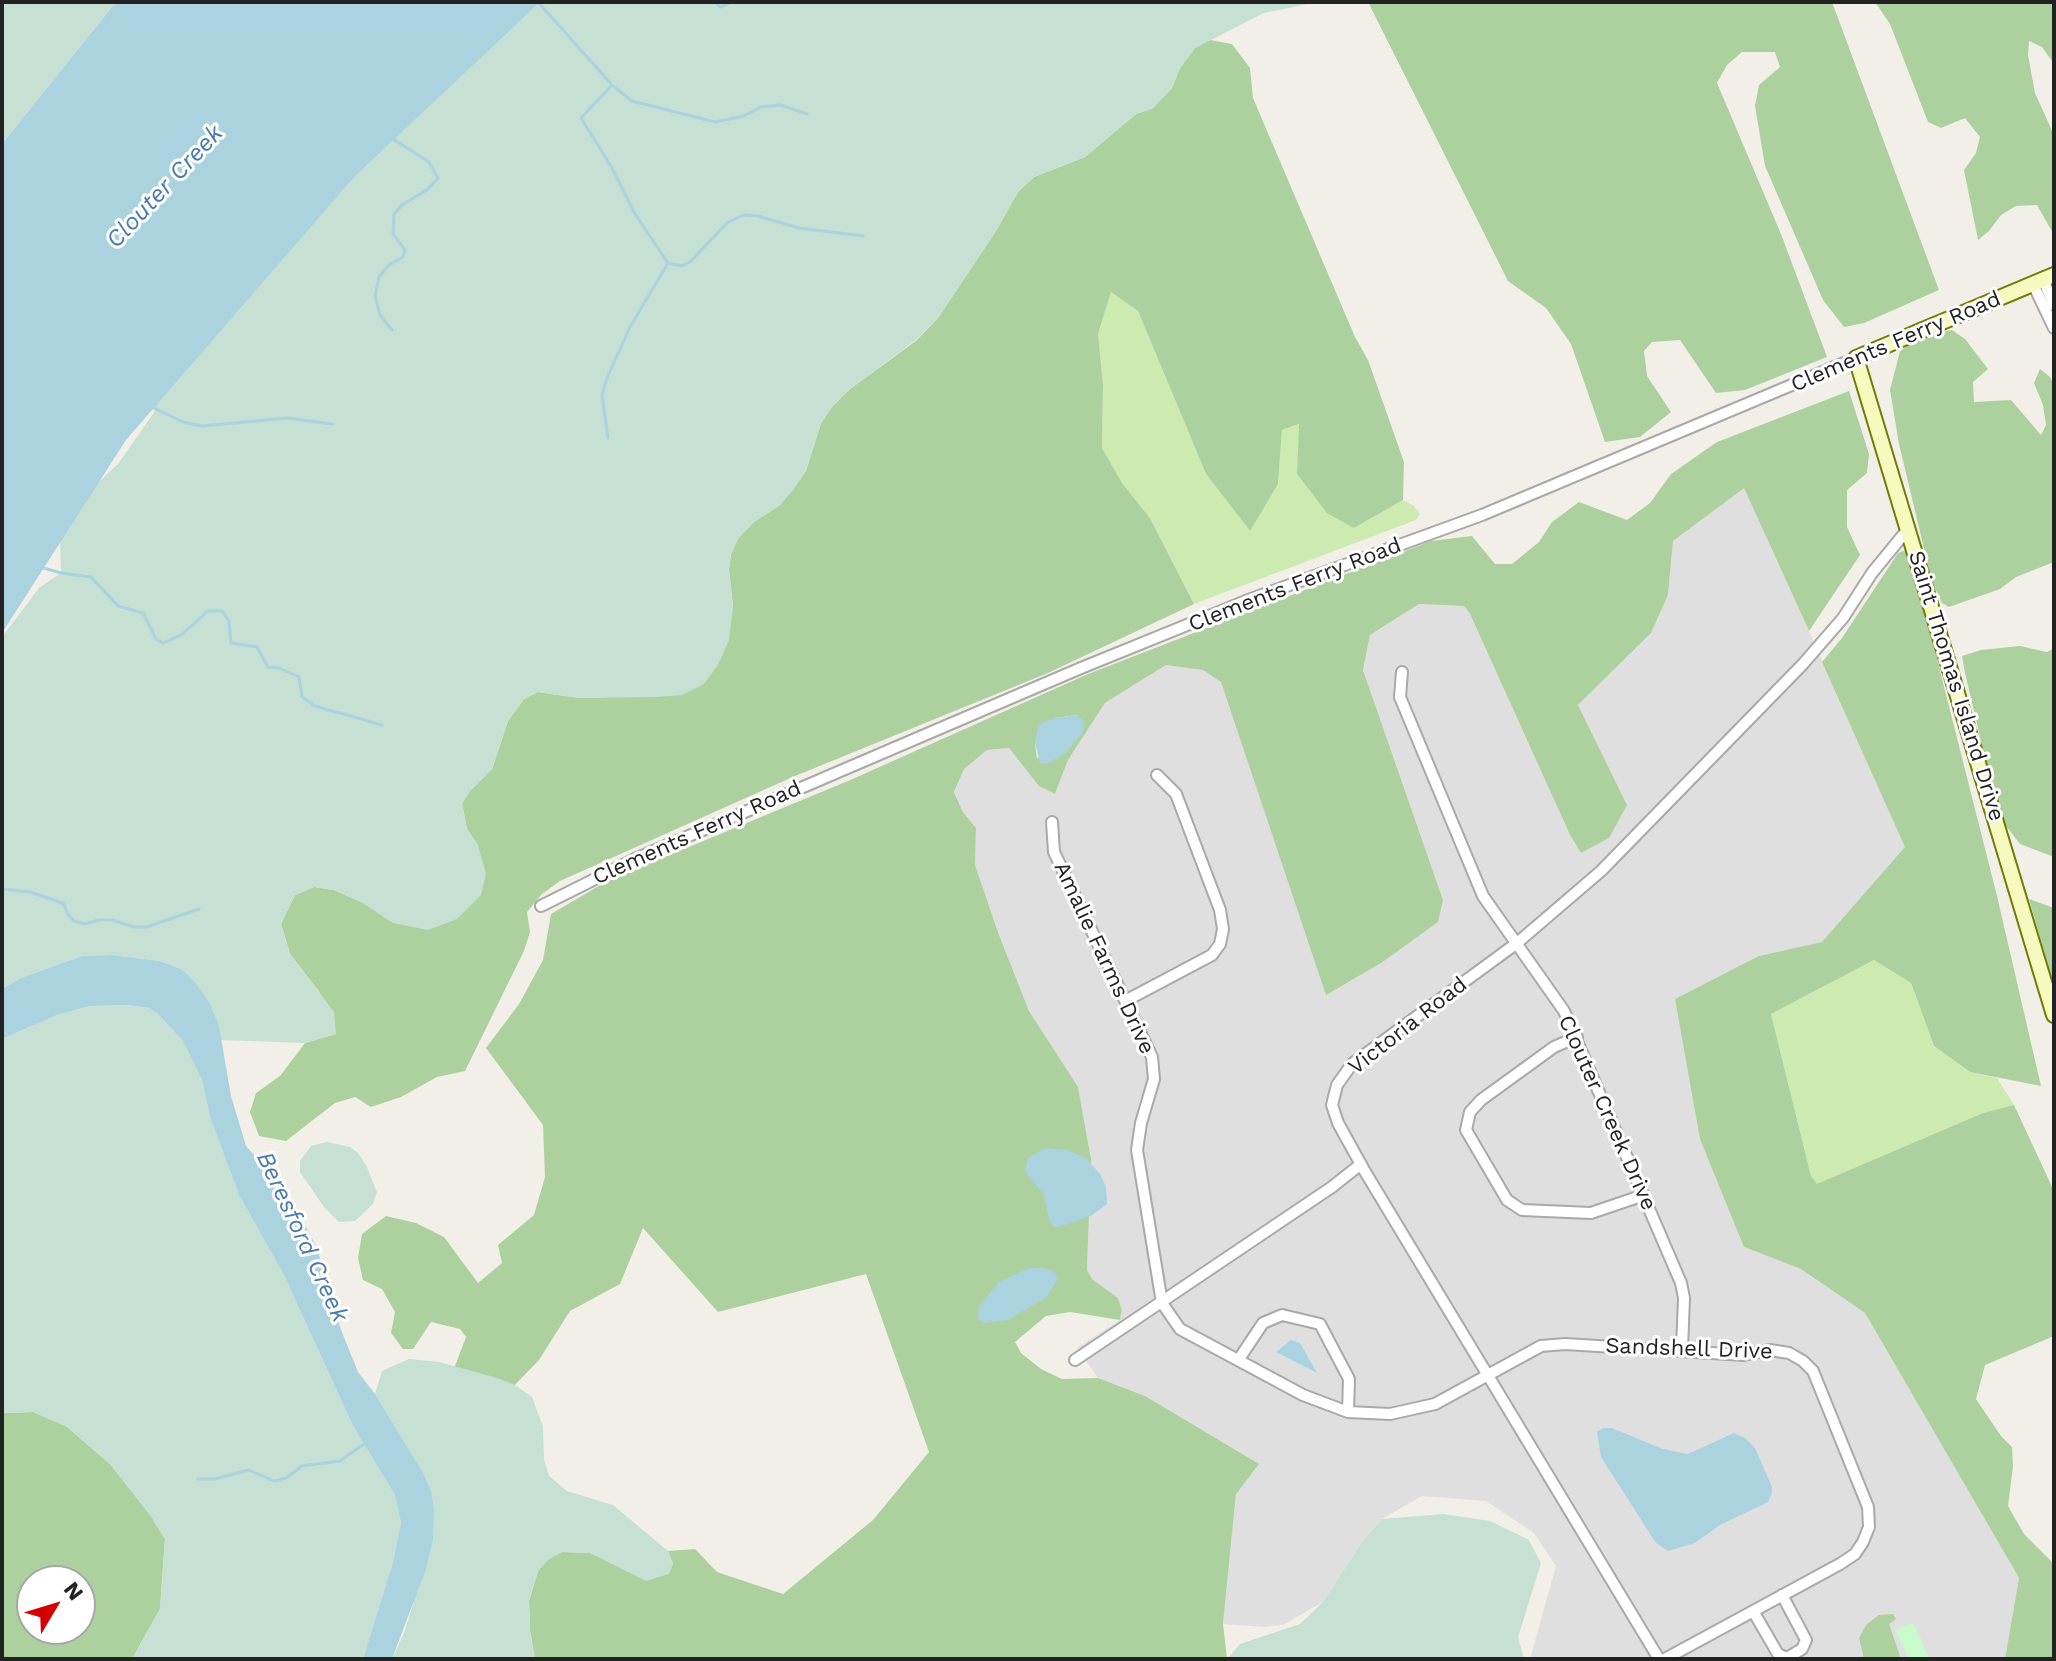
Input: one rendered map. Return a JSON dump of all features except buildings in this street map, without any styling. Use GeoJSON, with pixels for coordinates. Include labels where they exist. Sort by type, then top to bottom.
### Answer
{"type":"FeatureCollection","features":[{"type":"Feature","properties":{"kind":"main road","name":"Clements Ferry Road"},"geometry":{"type":"LineString","coordinates":[[1856,358],[2043,279]]}},
{"type":"Feature","properties":{"kind":"main road","name":"Saint Thomas Island Drive"},"geometry":{"type":"LineString","coordinates":[[1856,358],[2054,1015]]}},
{"type":"Feature","properties":{"kind":"street"},"geometry":{"type":"LineString","coordinates":[[2043,279],[2054,305]]}},
{"type":"Feature","properties":{"kind":"street"},"geometry":{"type":"LineString","coordinates":[[2043,279],[2054,328]]}},
{"type":"Feature","properties":{"kind":"street","name":"Clements Ferry Road"},"geometry":{"type":"LineString","coordinates":[[541,906],[635,859],[1081,668],[1251,599],[1482,515],[1856,358]]}},
{"type":"Feature","properties":{"kind":"street","name":"Victoria Road"},"geometry":{"type":"LineString","coordinates":[[1662,1659],[1361,1164],[1338,1123],[1332,1105],[1337,1085],[1352,1064],[1517,943],[1601,871],[1803,664],[1843,618],[1872,573],[1908,529]]}},
{"type":"Feature","properties":{"kind":"street","name":"Clouter Creek Drive"},"geometry":{"type":"LineString","coordinates":[[1402,672],[1400,697],[1483,896],[1564,1011],[1681,1283],[1684,1298],[1682,1349]]}},
{"type":"Feature","properties":{"kind":"street"},"geometry":{"type":"LineString","coordinates":[[1127,1000],[1212,955],[1220,944],[1223,929],[1220,910],[1176,794],[1157,775]]}},
{"type":"Feature","properties":{"kind":"street","name":"Amalie Farms Drive"},"geometry":{"type":"LineString","coordinates":[[1052,822],[1054,852],[1152,1057],[1154,1079],[1137,1150],[1162,1303]]}},
{"type":"Feature","properties":{"kind":"street"},"geometry":{"type":"LineString","coordinates":[[1577,1037],[1554,1047],[1481,1100],[1470,1112],[1466,1130],[1507,1200],[1522,1210],[1591,1213],[1644,1195]]}},
{"type":"Feature","properties":{"kind":"street"},"geometry":{"type":"LineString","coordinates":[[1075,1360],[1332,1187],[1361,1164]]}},
{"type":"Feature","properties":{"kind":"street"},"geometry":{"type":"LineString","coordinates":[[1162,1303],[1180,1329],[1303,1395],[1348,1412],[1349,1379],[1320,1324],[1282,1315],[1263,1323],[1239,1359]]}},
{"type":"Feature","properties":{"kind":"street","name":"Sandshell Drive"},"geometry":{"type":"LineString","coordinates":[[1348,1412],[1390,1414],[1435,1404],[1541,1346],[1565,1344],[1682,1349],[1744,1355],[1770,1350],[1789,1353],[1803,1361],[1813,1371],[1868,1507],[1869,1527],[1863,1542],[1855,1554],[1662,1659]]}},
{"type":"Feature","properties":{"kind":"street"},"geometry":{"type":"LineString","coordinates":[[1753,1611],[1778,1654],[1787,1658],[1802,1649],[1806,1640],[1782,1595]]}},
{"type":"Feature","properties":{"kind":"shaded area"},"geometry":{"type":"Polygon","coordinates":[[[1744,487],[1906,847],[1823,942],[1759,956],[1744,1247],[1801,1269],[1865,1313],[2019,1578],[2005,1659],[1530,1659],[1556,1566],[1534,1533],[1486,1501],[1422,1496],[1382,1519],[1362,1542],[1323,1602],[1283,1625],[1223,1624],[1236,1494],[1145,1396],[1098,1378],[1077,1348],[1120,1320],[1122,1310],[1118,1298],[1092,1279],[1087,1270],[1091,1159],[1078,1088],[1029,1011],[999,935],[975,865],[976,828],[963,812],[954,792],[964,768],[987,750],[1009,748],[1039,785],[1055,794],[1068,760],[1105,703],[1166,665],[1203,669],[1221,682],[1327,994],[1443,900],[1363,670],[1370,635],[1419,604],[1464,606],[1581,853],[1627,805],[1578,705],[1651,633],[1668,595],[1673,541],[1744,487]]]}},
{"type":"Feature","properties":{"kind":"green space"},"geometry":{"type":"Polygon","coordinates":[[[2,2],[116,2],[2,144],[2,2]]]}},
{"type":"Feature","properties":{"kind":"green space"},"geometry":{"type":"Polygon","coordinates":[[[445,2],[1318,2],[1264,13],[1195,48],[1180,68],[1172,88],[1153,108],[1136,114],[1085,157],[1034,177],[1018,192],[938,318],[917,339],[850,389],[833,406],[821,423],[806,471],[794,489],[780,505],[754,522],[739,537],[731,554],[729,569],[733,607],[729,640],[718,665],[704,684],[682,695],[658,697],[579,698],[538,692],[524,699],[508,721],[492,769],[462,803],[467,829],[478,845],[486,874],[481,895],[457,919],[428,930],[393,923],[361,902],[334,890],[314,887],[295,895],[281,924],[290,954],[334,1012],[336,1034],[305,1043],[221,1040],[209,1002],[181,969],[160,961],[112,955],[82,956],[21,978],[2,989],[2,637],[39,588],[61,573],[60,537],[88,492],[118,464],[155,411],[145,402],[445,2]]]}},
{"type":"Feature","properties":{"kind":"green space"},"geometry":{"type":"Polygon","coordinates":[[[1368,2],[1832,2],[1939,290],[1864,323],[1844,327],[1823,300],[1765,166],[1755,106],[1759,85],[1780,67],[1775,52],[1742,52],[1727,65],[1717,83],[1781,234],[1827,357],[1745,390],[1716,393],[1680,340],[1652,342],[1644,351],[1647,376],[1671,412],[1640,437],[1605,442],[1571,344],[1546,308],[1508,281],[1368,2]]]}},
{"type":"Feature","properties":{"kind":"green space"},"geometry":{"type":"Polygon","coordinates":[[[1875,2],[2054,2],[2054,64],[2042,47],[2029,41],[2028,55],[2035,93],[2054,135],[2054,235],[2037,205],[2016,206],[2001,215],[1978,240],[1964,170],[1976,153],[1980,137],[1965,118],[1941,128],[1928,122],[1890,24],[1875,2]]]}},
{"type":"Feature","properties":{"kind":"green space"},"geometry":{"type":"Polygon","coordinates":[[[1210,40],[1232,44],[1250,68],[1253,98],[1355,337],[1368,360],[1404,462],[1403,500],[1354,528],[1327,513],[1297,474],[1299,424],[1282,430],[1278,484],[1250,531],[1206,474],[1138,311],[1111,292],[1098,334],[1103,384],[1102,448],[1122,483],[1150,518],[1194,604],[1048,673],[795,776],[560,881],[542,894],[527,912],[530,932],[524,951],[465,1071],[437,1077],[401,1097],[371,1107],[355,1097],[335,1103],[286,1141],[259,1136],[250,1112],[256,1093],[280,1076],[305,1043],[336,1034],[320,993],[290,954],[281,924],[295,895],[314,887],[334,890],[361,902],[478,845],[467,829],[462,803],[492,769],[508,721],[524,699],[538,692],[579,698],[682,695],[733,607],[729,569],[731,554],[739,537],[754,522],[780,505],[806,471],[821,423],[833,406],[850,389],[917,340],[938,318],[1018,192],[1034,177],[1085,157],[1136,114],[1153,108],[1172,88],[1180,68],[1195,48],[1210,40]]]}},
{"type":"Feature","properties":{"kind":"green space"},"geometry":{"type":"Polygon","coordinates":[[[1111,291],[1138,311],[1206,474],[1249,530],[1278,484],[1282,430],[1300,424],[1297,474],[1354,528],[1403,500],[1420,514],[1416,520],[1194,604],[1150,518],[1122,483],[1102,448],[1103,384],[1098,334],[1111,291]]]}},
{"type":"Feature","properties":{"kind":"green space"},"geometry":{"type":"Polygon","coordinates":[[[1952,330],[1965,339],[1988,369],[1973,382],[1974,402],[2011,400],[2041,435],[2046,425],[2043,405],[2034,383],[2040,369],[2054,385],[2054,562],[2016,577],[2000,589],[1949,607],[1942,603],[1932,582],[1899,444],[1890,390],[1900,351],[1919,338],[1952,330]]]}},
{"type":"Feature","properties":{"kind":"green space"},"geometry":{"type":"Polygon","coordinates":[[[1849,391],[1869,454],[1867,473],[1847,490],[1847,527],[1860,555],[1809,631],[1744,488],[1673,541],[1668,595],[1651,633],[1578,705],[1627,805],[1609,838],[1581,853],[1464,606],[1419,604],[1370,635],[1363,670],[1443,900],[1438,922],[1381,963],[1326,995],[1221,682],[1203,670],[1166,665],[1105,703],[1068,760],[1055,794],[1039,786],[1009,748],[987,750],[964,769],[954,792],[963,812],[976,828],[975,865],[1029,1011],[1078,1087],[1091,1159],[1087,1270],[1092,1279],[1118,1298],[1122,1310],[1120,1320],[1070,1312],[1046,1316],[1015,1342],[1021,1353],[1041,1369],[1062,1379],[1098,1378],[1145,1396],[1259,1464],[1236,1494],[1223,1624],[1227,1659],[535,1659],[529,1601],[538,1571],[547,1560],[562,1552],[590,1553],[606,1560],[673,1564],[668,1551],[695,1549],[717,1572],[783,1594],[873,1520],[929,1452],[866,1274],[718,1312],[643,1228],[620,1284],[570,1311],[539,1360],[506,1394],[436,1416],[466,1337],[460,1329],[431,1322],[413,1349],[403,1349],[391,1333],[395,1312],[382,1289],[363,1280],[358,1258],[362,1234],[386,1216],[416,1223],[444,1237],[478,1283],[502,1263],[498,1245],[534,1215],[545,1177],[543,1125],[486,1048],[519,1004],[543,960],[551,914],[609,880],[848,781],[1088,674],[1431,541],[1472,536],[1495,564],[1512,564],[1539,542],[1552,522],[1579,502],[1627,520],[1650,503],[1671,474],[1717,442],[1849,391]],[[1077,715],[1055,718],[1035,743],[1037,759],[1077,715]]]}},
{"type":"Feature","properties":{"kind":"green space"},"geometry":{"type":"Polygon","coordinates":[[[1906,550],[1914,568],[1997,896],[2041,1086],[1970,1072],[1934,1046],[1911,983],[1874,960],[1771,1014],[1811,1176],[1817,1184],[1983,1113],[2014,1105],[2054,1191],[2054,1336],[1985,1365],[1976,1399],[2012,1447],[2008,1506],[2024,1534],[2054,1564],[2054,1659],[2005,1659],[2019,1578],[1865,1313],[1801,1269],[1744,1247],[1700,1139],[1675,999],[1759,956],[1822,942],[1905,847],[1822,662],[1842,638],[1898,553],[1906,550]]]}},
{"type":"Feature","properties":{"kind":"green space"},"geometry":{"type":"Polygon","coordinates":[[[2020,646],[2047,652],[2054,648],[2054,857],[2020,844],[1999,817],[1962,656],[1981,650],[2020,646]]]}},
{"type":"Feature","properties":{"kind":"green space"},"geometry":{"type":"Polygon","coordinates":[[[2029,899],[2054,908],[2054,986],[2029,899]]]}},
{"type":"Feature","properties":{"kind":"green space"},"geometry":{"type":"Polygon","coordinates":[[[1874,960],[1911,983],[1934,1046],[1970,1072],[1997,1078],[2014,1105],[1983,1113],[1817,1185],[1811,1176],[1771,1014],[1874,960]]]}},
{"type":"Feature","properties":{"kind":"green space"},"geometry":{"type":"Polygon","coordinates":[[[90,1006],[149,1008],[157,1013],[183,1041],[202,1080],[210,1117],[239,1195],[284,1275],[353,1426],[395,1495],[401,1523],[393,1562],[363,1659],[132,1659],[160,1609],[165,1539],[110,1464],[66,1426],[33,1412],[2,1413],[2,1039],[57,1015],[90,1006]]]}},
{"type":"Feature","properties":{"kind":"green space"},"geometry":{"type":"Polygon","coordinates":[[[327,1142],[350,1147],[358,1153],[377,1192],[373,1204],[355,1221],[339,1222],[324,1207],[300,1172],[300,1161],[311,1146],[327,1142]]]}},
{"type":"Feature","properties":{"kind":"green space"},"geometry":{"type":"Polygon","coordinates":[[[409,1359],[439,1362],[494,1377],[515,1385],[532,1397],[543,1427],[544,1460],[549,1476],[567,1491],[613,1505],[668,1551],[673,1564],[669,1574],[646,1581],[590,1553],[562,1552],[548,1560],[538,1571],[529,1601],[535,1659],[392,1659],[414,1601],[409,1450],[375,1394],[382,1371],[409,1359]]]}},
{"type":"Feature","properties":{"kind":"green space"},"geometry":{"type":"Polygon","coordinates":[[[33,1412],[66,1426],[110,1464],[151,1516],[165,1539],[160,1609],[132,1659],[2,1659],[2,1413],[33,1412]]]}},
{"type":"Feature","properties":{"kind":"green space"},"geometry":{"type":"Polygon","coordinates":[[[1443,1514],[1490,1521],[1529,1540],[1541,1563],[1518,1637],[1524,1659],[1227,1659],[1240,1644],[1300,1624],[1323,1602],[1362,1542],[1382,1519],[1443,1514]]]}},
{"type":"Feature","properties":{"kind":"green space"},"geometry":{"type":"Polygon","coordinates":[[[1893,1614],[1896,1619],[1889,1624],[1901,1659],[1864,1659],[1859,1638],[1866,1625],[1879,1615],[1893,1614]]]}},
{"type":"Feature","properties":{"kind":"green space"},"geometry":{"type":"Polygon","coordinates":[[[1913,1623],[1930,1659],[1909,1659],[1895,1630],[1913,1623]]]}},
{"type":"Feature","properties":{"kind":"water","name":"Clouter Creek"},"geometry":{"type":"Polygon","coordinates":[[[116,2],[540,2],[355,176],[126,440],[2,633],[2,144],[116,2]]]}},
{"type":"Feature","properties":{"kind":"water"},"geometry":{"type":"Polygon","coordinates":[[[1077,715],[1084,721],[1083,732],[1066,753],[1047,764],[1040,763],[1035,743],[1038,725],[1055,718],[1077,715]]]}},
{"type":"Feature","properties":{"kind":"water","name":"Beresford Creek"},"geometry":{"type":"Polygon","coordinates":[[[112,955],[160,961],[181,969],[209,1002],[219,1026],[231,1096],[246,1146],[274,1178],[305,1225],[317,1248],[341,1330],[358,1372],[375,1394],[431,1491],[433,1539],[426,1569],[392,1659],[363,1659],[393,1562],[401,1523],[395,1495],[353,1426],[284,1275],[239,1195],[210,1117],[202,1080],[183,1041],[157,1013],[149,1008],[128,1005],[90,1006],[57,1015],[2,1039],[2,989],[21,978],[82,956],[112,955]]]}},
{"type":"Feature","properties":{"kind":"water"},"geometry":{"type":"Polygon","coordinates":[[[1045,1148],[1067,1150],[1086,1158],[1100,1174],[1106,1187],[1107,1204],[1091,1216],[1055,1228],[1050,1222],[1043,1193],[1025,1172],[1028,1158],[1045,1148]]]}},
{"type":"Feature","properties":{"kind":"water"},"geometry":{"type":"Polygon","coordinates":[[[1029,1268],[1055,1272],[1057,1280],[1047,1297],[1008,1320],[984,1323],[978,1319],[979,1306],[999,1282],[1029,1268]]]}},
{"type":"Feature","properties":{"kind":"water"},"geometry":{"type":"Polygon","coordinates":[[[1291,1340],[1300,1343],[1317,1373],[1276,1352],[1291,1340]]]}},
{"type":"Feature","properties":{"kind":"water"},"geometry":{"type":"Polygon","coordinates":[[[1612,1428],[1663,1449],[1688,1454],[1734,1433],[1755,1448],[1772,1493],[1768,1502],[1720,1525],[1695,1543],[1668,1551],[1656,1543],[1601,1457],[1597,1432],[1612,1428]]]}},
{"type":"Feature","properties":{"kind":"waterway"},"geometry":{"type":"LineString","coordinates":[[538,2],[612,85],[632,101],[715,122],[744,116],[761,107],[780,105],[807,114]]}},
{"type":"Feature","properties":{"kind":"waterway"},"geometry":{"type":"LineString","coordinates":[[714,2],[721,7],[732,2]]}},
{"type":"Feature","properties":{"kind":"waterway"},"geometry":{"type":"LineString","coordinates":[[612,85],[581,118],[612,168],[635,214],[668,263],[682,266],[690,262],[728,222],[744,215],[799,228],[863,236]]}},
{"type":"Feature","properties":{"kind":"waterway"},"geometry":{"type":"LineString","coordinates":[[392,330],[380,315],[375,296],[379,277],[389,265],[403,257],[405,250],[393,234],[394,214],[438,178],[429,162],[393,139]]}},
{"type":"Feature","properties":{"kind":"waterway"},"geometry":{"type":"LineString","coordinates":[[608,438],[602,395],[607,378],[630,327],[668,263]]}},
{"type":"Feature","properties":{"kind":"waterway"},"geometry":{"type":"LineString","coordinates":[[150,406],[183,422],[202,426],[287,418],[333,424]]}},
{"type":"Feature","properties":{"kind":"waterway"},"geometry":{"type":"LineString","coordinates":[[40,567],[91,577],[118,606],[143,613],[156,639],[163,643],[181,635],[208,611],[222,611],[229,621],[231,643],[257,647],[268,667],[279,668],[299,677],[302,697],[315,706],[382,725]]}},
{"type":"Feature","properties":{"kind":"waterway"},"geometry":{"type":"LineString","coordinates":[[2,889],[30,892],[64,904],[74,921],[85,924],[112,920],[134,927],[147,927],[199,909]]}},
{"type":"Feature","properties":{"kind":"waterway"},"geometry":{"type":"LineString","coordinates":[[198,1479],[215,1479],[249,1470],[274,1481],[286,1478],[302,1466],[340,1461],[364,1444]]}}]}
